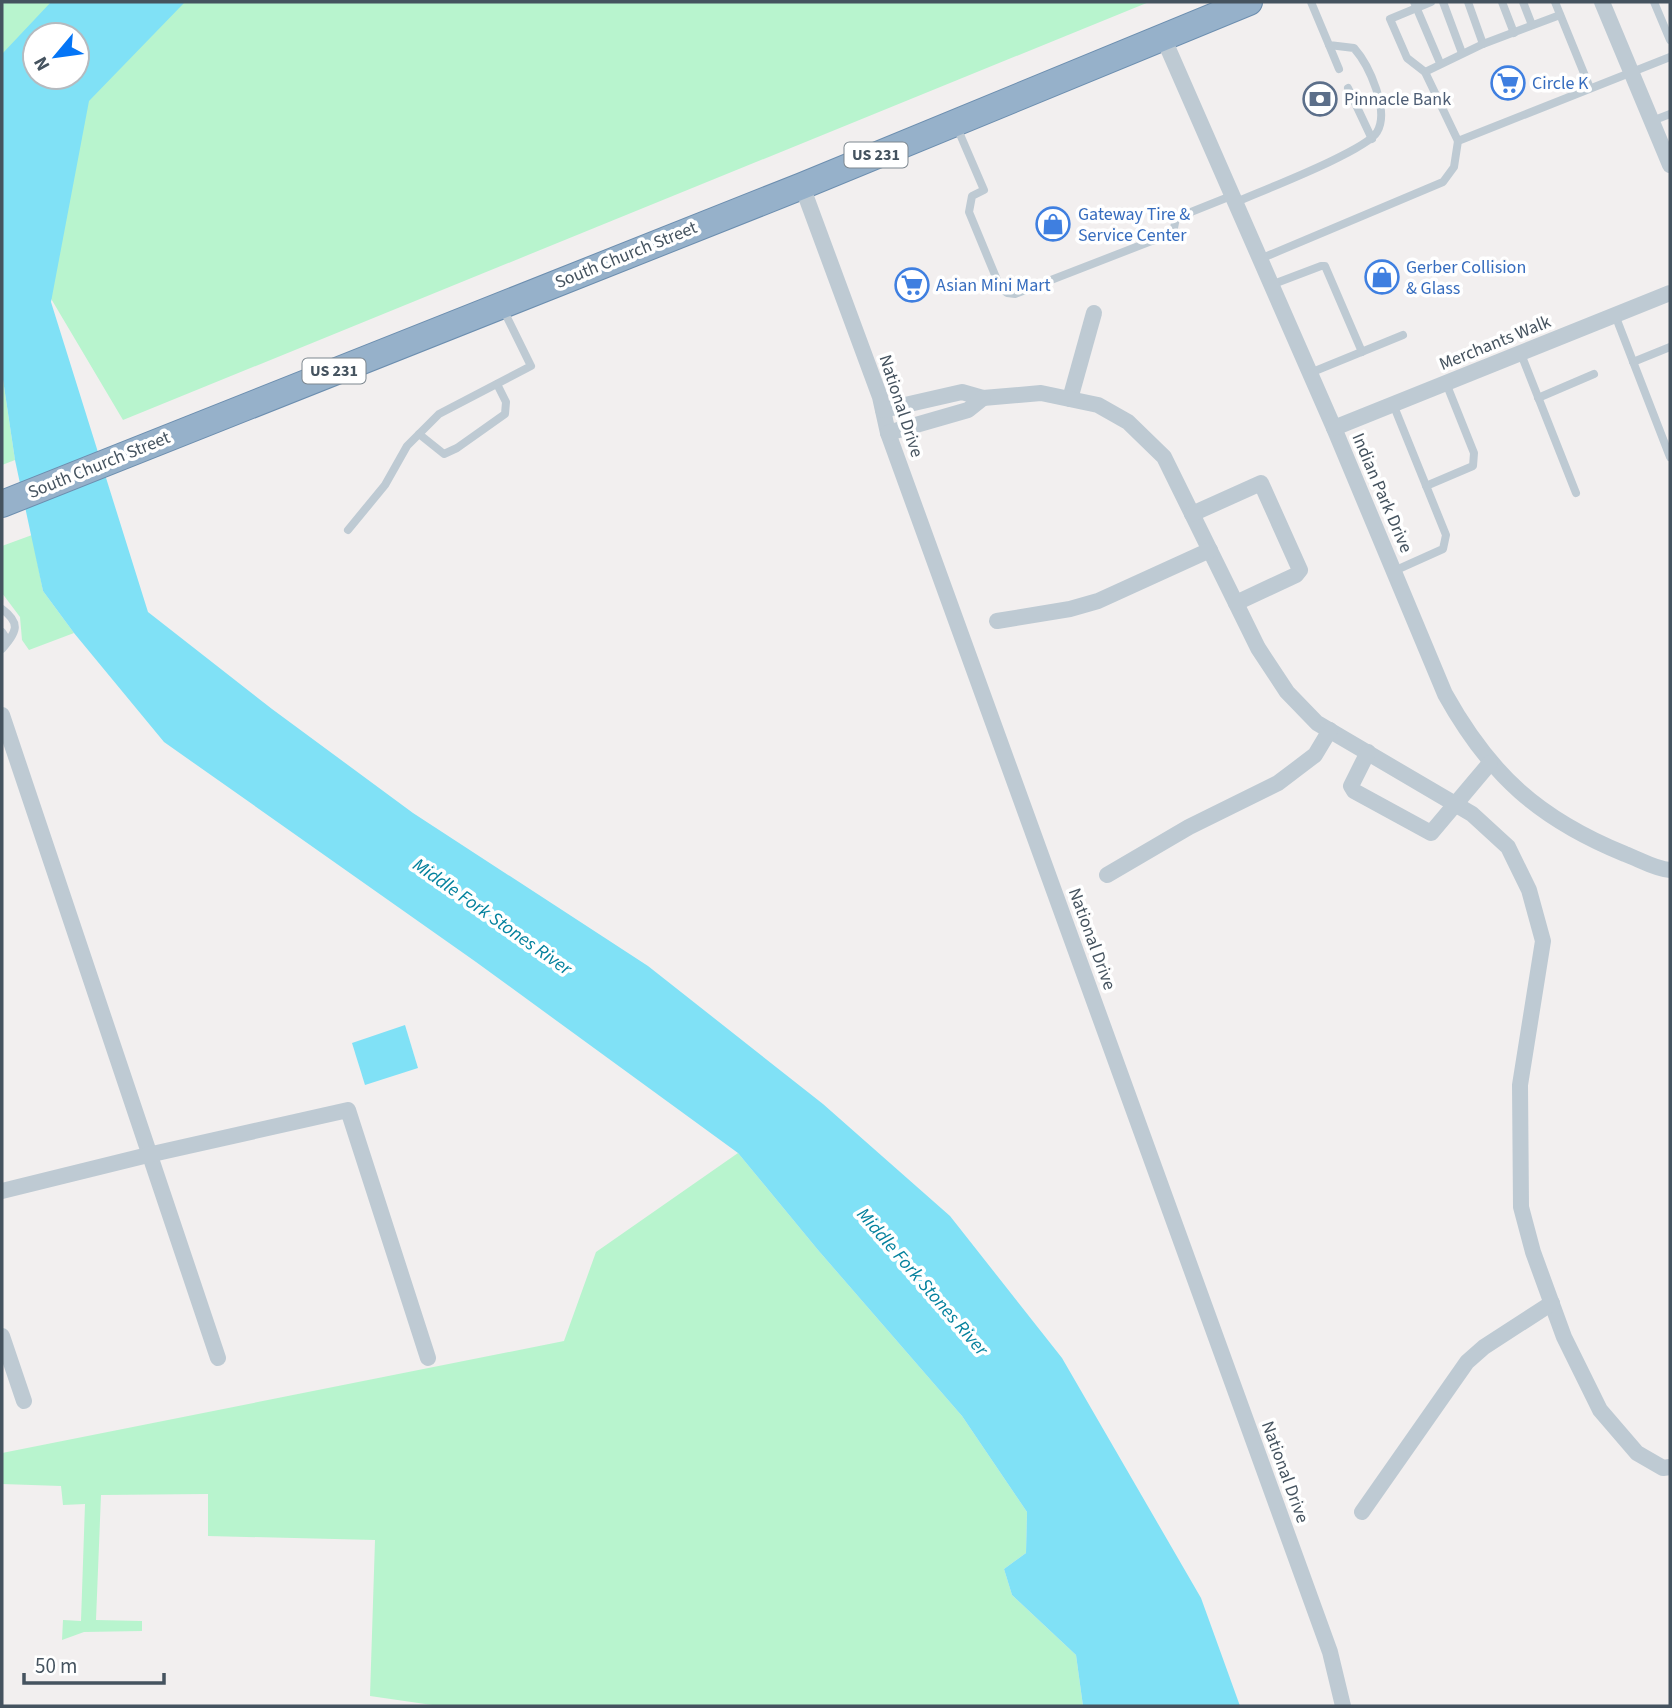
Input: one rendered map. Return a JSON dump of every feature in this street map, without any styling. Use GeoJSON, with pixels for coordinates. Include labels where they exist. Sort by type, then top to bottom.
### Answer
{"type":"FeatureCollection","features":[{"type":"Feature","properties":{"kind":"highway","name":"South Church Street"},"geometry":{"type":"LineString","coordinates":[[2,504],[802,186],[1249,2]]}},
{"type":"Feature","properties":{"kind":"street"},"geometry":{"type":"LineString","coordinates":[[1602,2],[1670,165]]}},
{"type":"Feature","properties":{"kind":"street","name":"Indian Park Drive"},"geometry":{"type":"LineString","coordinates":[[1163,37],[1334,428],[1445,694],[1465,730],[1490,764],[1533,804],[1599,843],[1670,870]]}},
{"type":"Feature","properties":{"kind":"street","name":"National Drive"},"geometry":{"type":"LineString","coordinates":[[802,186],[880,397],[888,432],[1330,1652],[1343,1706]]}},
{"type":"Feature","properties":{"kind":"street","name":"Merchants Walk"},"geometry":{"type":"LineString","coordinates":[[1334,428],[1670,293]]}},
{"type":"Feature","properties":{"kind":"street"},"geometry":{"type":"LineString","coordinates":[[1070,399],[1094,313]]}},
{"type":"Feature","properties":{"kind":"street"},"geometry":{"type":"LineString","coordinates":[[883,410],[962,392],[983,398],[1041,393],[1098,405],[1128,422],[1164,457],[1258,648],[1287,691],[1317,723],[1472,814],[1508,848],[1530,890],[1543,941],[1520,1085],[1521,1207],[1533,1252],[1564,1337],[1600,1410],[1637,1453],[1662,1468],[1670,1467]]}},
{"type":"Feature","properties":{"kind":"street"},"geometry":{"type":"LineString","coordinates":[[888,432],[968,411],[983,398]]}},
{"type":"Feature","properties":{"kind":"street"},"geometry":{"type":"LineString","coordinates":[[1192,514],[1261,483],[1300,570],[1296,575],[1236,603]]}},
{"type":"Feature","properties":{"kind":"street"},"geometry":{"type":"LineString","coordinates":[[997,621],[1070,609],[1098,601],[1210,550]]}},
{"type":"Feature","properties":{"kind":"street"},"geometry":{"type":"LineString","coordinates":[[2,715],[218,1359]]}},
{"type":"Feature","properties":{"kind":"street"},"geometry":{"type":"LineString","coordinates":[[1107,875],[1189,827],[1278,783],[1315,755],[1330,730]]}},
{"type":"Feature","properties":{"kind":"street"},"geometry":{"type":"LineString","coordinates":[[1368,752],[1351,786],[1354,791],[1432,833],[1490,764]]}},
{"type":"Feature","properties":{"kind":"street"},"geometry":{"type":"LineString","coordinates":[[2,1191],[348,1110],[428,1358]]}},
{"type":"Feature","properties":{"kind":"street"},"geometry":{"type":"LineString","coordinates":[[1362,1512],[1467,1362],[1484,1347],[1552,1303]]}},
{"type":"Feature","properties":{"kind":"street"},"geometry":{"type":"LineString","coordinates":[[2,1336],[24,1401]]}},
{"type":"Feature","properties":{"kind":"lane"},"geometry":{"type":"LineString","coordinates":[[1311,2],[1339,69]]}},
{"type":"Feature","properties":{"kind":"lane"},"geometry":{"type":"LineString","coordinates":[[1260,259],[1443,181],[1454,167],[1458,141],[1425,72],[1407,58],[1390,19],[1415,5],[1432,2]]}},
{"type":"Feature","properties":{"kind":"lane"},"geometry":{"type":"LineString","coordinates":[[1443,2],[1462,53]]}},
{"type":"Feature","properties":{"kind":"lane"},"geometry":{"type":"LineString","coordinates":[[1468,2],[1483,44]]}},
{"type":"Feature","properties":{"kind":"lane"},"geometry":{"type":"LineString","coordinates":[[1502,2],[1514,33]]}},
{"type":"Feature","properties":{"kind":"lane"},"geometry":{"type":"LineString","coordinates":[[1523,2],[1532,25]]}},
{"type":"Feature","properties":{"kind":"lane"},"geometry":{"type":"LineString","coordinates":[[1555,2],[1590,88]]}},
{"type":"Feature","properties":{"kind":"lane"},"geometry":{"type":"LineString","coordinates":[[1654,2],[1670,40]]}},
{"type":"Feature","properties":{"kind":"lane"},"geometry":{"type":"LineString","coordinates":[[1415,5],[1440,63]]}},
{"type":"Feature","properties":{"kind":"lane"},"geometry":{"type":"LineString","coordinates":[[1425,72],[1483,44],[1560,15]]}},
{"type":"Feature","properties":{"kind":"lane"},"geometry":{"type":"LineString","coordinates":[[955,122],[985,190],[972,196],[969,212],[1000,286],[1007,293],[1015,295],[1167,235],[1174,228],[1176,218],[1233,199],[1353,151],[1372,139],[1382,121],[1381,104],[1363,58],[1354,48],[1329,45]]}},
{"type":"Feature","properties":{"kind":"lane"},"geometry":{"type":"LineString","coordinates":[[1458,141],[1670,57]]}},
{"type":"Feature","properties":{"kind":"lane"},"geometry":{"type":"LineString","coordinates":[[1348,88],[1372,139]]}},
{"type":"Feature","properties":{"kind":"lane"},"geometry":{"type":"LineString","coordinates":[[1652,121],[1670,114]]}},
{"type":"Feature","properties":{"kind":"lane"},"geometry":{"type":"LineString","coordinates":[[1272,285],[1321,265],[1325,266],[1362,352]]}},
{"type":"Feature","properties":{"kind":"lane"},"geometry":{"type":"LineString","coordinates":[[348,530],[385,485],[407,446],[439,414],[531,366],[501,305]]}},
{"type":"Feature","properties":{"kind":"lane"},"geometry":{"type":"LineString","coordinates":[[1615,315],[1670,457]]}},
{"type":"Feature","properties":{"kind":"lane"},"geometry":{"type":"LineString","coordinates":[[1310,373],[1403,335]]}},
{"type":"Feature","properties":{"kind":"lane"},"geometry":{"type":"LineString","coordinates":[[1633,362],[1670,347]]}},
{"type":"Feature","properties":{"kind":"lane"},"geometry":{"type":"LineString","coordinates":[[1521,354],[1576,493]]}},
{"type":"Feature","properties":{"kind":"lane"},"geometry":{"type":"LineString","coordinates":[[1538,398],[1594,374]]}},
{"type":"Feature","properties":{"kind":"lane"},"geometry":{"type":"LineString","coordinates":[[1426,486],[1473,466],[1474,453],[1446,383]]}},
{"type":"Feature","properties":{"kind":"lane"},"geometry":{"type":"LineString","coordinates":[[419,434],[444,454],[457,448],[505,414],[506,402],[497,384]]}},
{"type":"Feature","properties":{"kind":"lane"},"geometry":{"type":"LineString","coordinates":[[1393,404],[1446,534],[1443,549],[1394,571]]}},
{"type":"Feature","properties":{"kind":"lane"},"geometry":{"type":"LineString","coordinates":[[2,609],[14,622],[15,629],[5,645]]}},
{"type":"Feature","properties":{"kind":"lane"},"geometry":{"type":"LineString","coordinates":[[2,632],[5,645]]}},
{"type":"Feature","properties":{"kind":"green space"},"geometry":{"type":"Polygon","coordinates":[[[2,2],[1149,2],[123,420],[2,216],[2,2]]]}},
{"type":"Feature","properties":{"kind":"green space"},"geometry":{"type":"Polygon","coordinates":[[[2,373],[15,460],[2,465],[2,373]]]}},
{"type":"Feature","properties":{"kind":"green space"},"geometry":{"type":"Polygon","coordinates":[[[32,535],[43,591],[74,633],[29,650],[22,640],[20,617],[2,593],[2,546],[32,535]]]}},
{"type":"Feature","properties":{"kind":"green space"},"geometry":{"type":"Polygon","coordinates":[[[738,1153],[962,1416],[1027,1512],[1026,1553],[1004,1569],[1012,1595],[1076,1655],[1083,1706],[439,1706],[370,1696],[375,1540],[208,1536],[208,1494],[101,1495],[96,1620],[142,1621],[142,1631],[84,1632],[62,1640],[63,1620],[81,1621],[85,1504],[63,1505],[61,1486],[2,1484],[2,1453],[564,1341],[596,1252],[738,1153]]]}},
{"type":"Feature","properties":{"kind":"water","name":"Middle Fork Stones River"},"geometry":{"type":"Polygon","coordinates":[[[51,2],[185,2],[89,101],[51,302],[148,612],[272,709],[413,813],[648,966],[823,1104],[950,1216],[1062,1358],[1201,1598],[1240,1706],[1083,1706],[1076,1655],[1012,1595],[1004,1569],[1026,1553],[1027,1512],[962,1416],[738,1153],[476,962],[164,742],[43,591],[15,460],[2,373],[2,54],[21,34],[21,91],[91,91],[91,21],[33,21],[51,2]]]}},
{"type":"Feature","properties":{"kind":"water"},"geometry":{"type":"Polygon","coordinates":[[[405,1025],[418,1068],[365,1085],[352,1043],[405,1025]]]}},
{"type":"Feature","properties":{"kind":"place","name":"Circle K"},"geometry":{"type":"Point","coordinates":[1508,83]}},
{"type":"Feature","properties":{"kind":"place","name":"Pinnacle Bank"},"geometry":{"type":"Point","coordinates":[1320,99]}},
{"type":"Feature","properties":{"kind":"place","name":"Gateway Tire & Service Center"},"geometry":{"type":"Point","coordinates":[1053,224]}},
{"type":"Feature","properties":{"kind":"place","name":"Gerber Collision & Glass"},"geometry":{"type":"Point","coordinates":[1382,277]}},
{"type":"Feature","properties":{"kind":"place","name":"Asian Mini Mart"},"geometry":{"type":"Point","coordinates":[912,285]}}]}
